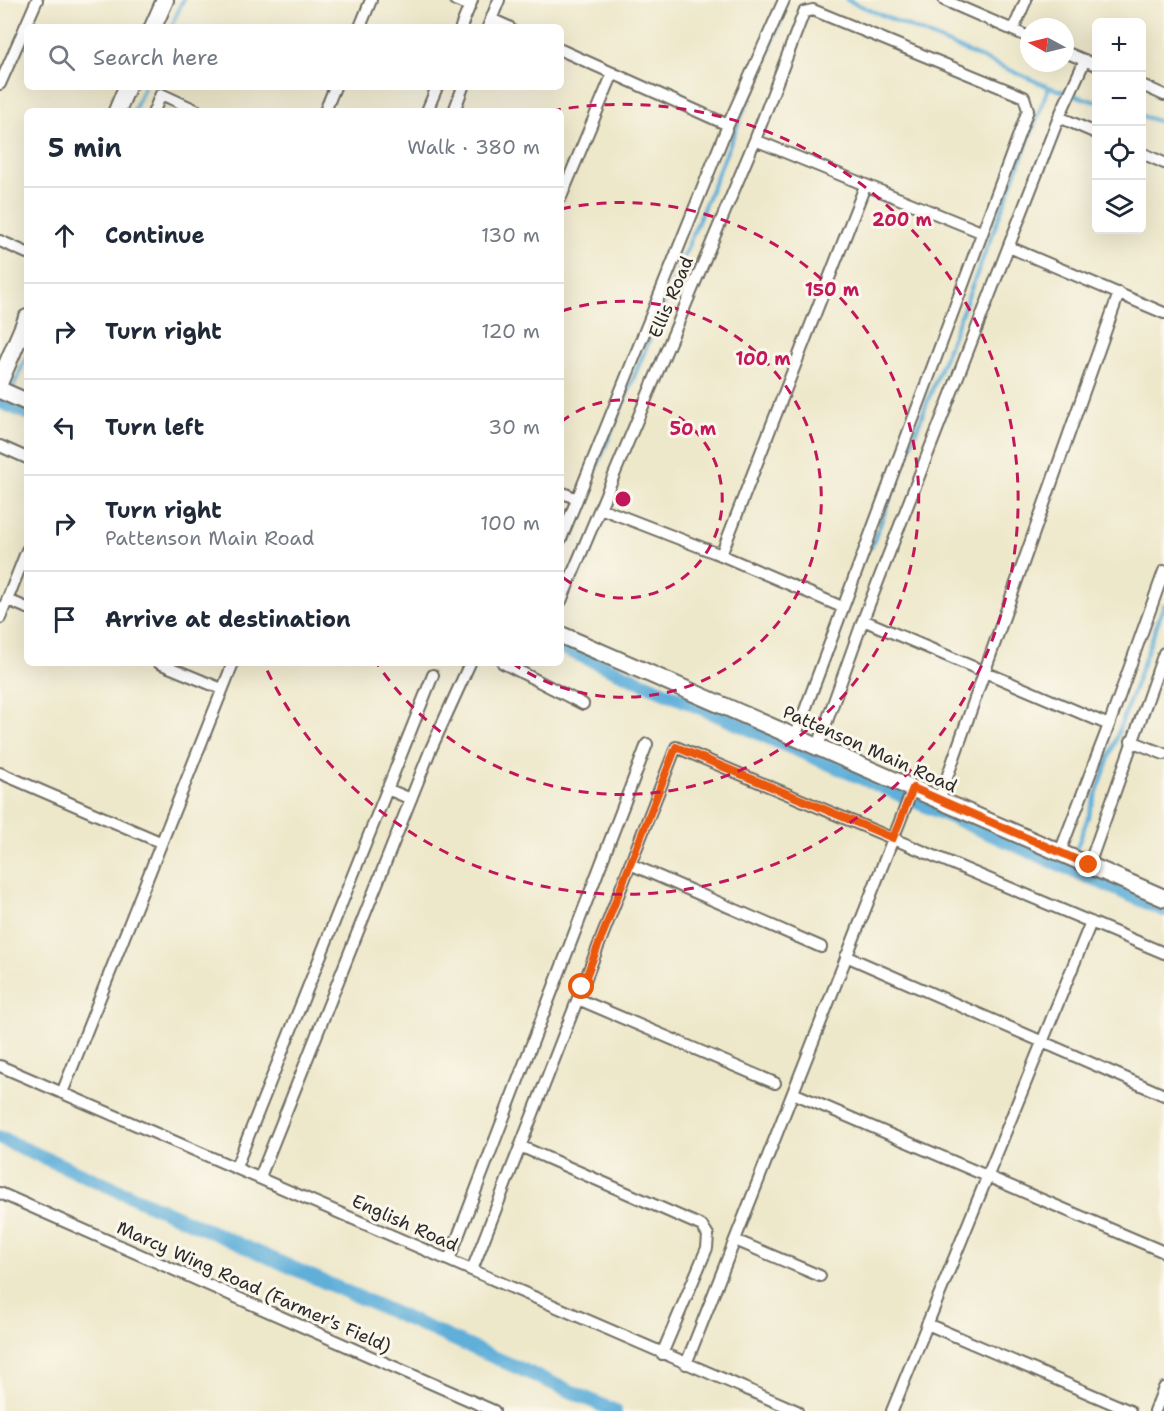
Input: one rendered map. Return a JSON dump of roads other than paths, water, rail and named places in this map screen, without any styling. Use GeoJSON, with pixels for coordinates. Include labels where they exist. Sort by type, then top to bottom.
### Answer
{"type":"FeatureCollection","features":[{"type":"Feature","properties":{"kind":"street"},"geometry":{"type":"LineString","coordinates":[[26,24],[37,0]]}},
{"type":"Feature","properties":{"kind":"street"},"geometry":{"type":"LineString","coordinates":[[154,24],[165,0]]}},
{"type":"Feature","properties":{"kind":"street"},"geometry":{"type":"LineString","coordinates":[[361,24],[371,0]]}},
{"type":"Feature","properties":{"kind":"street"},"geometry":{"type":"LineString","coordinates":[[455,0],[471,3],[462,24]]}},
{"type":"Feature","properties":{"kind":"street"},"geometry":{"type":"LineString","coordinates":[[490,23],[499,0]]}},
{"type":"Feature","properties":{"kind":"street"},"geometry":{"type":"LineString","coordinates":[[564,532],[728,125],[784,0]]}},
{"type":"Feature","properties":{"kind":"street"},"geometry":{"type":"LineString","coordinates":[[944,0],[1020,33]]}},
{"type":"Feature","properties":{"kind":"street"},"geometry":{"type":"LineString","coordinates":[[1013,30],[1026,0]]}},
{"type":"Feature","properties":{"kind":"street","name":"Ellis Road"},"geometry":{"type":"LineString","coordinates":[[564,594],[755,140],[804,12],[813,10],[1024,97],[1028,110],[981,232]]}},
{"type":"Feature","properties":{"kind":"street"},"geometry":{"type":"LineString","coordinates":[[0,84],[24,30]]}},
{"type":"Feature","properties":{"kind":"street"},"geometry":{"type":"LineString","coordinates":[[564,51],[728,125]]}},
{"type":"Feature","properties":{"kind":"street"},"geometry":{"type":"LineString","coordinates":[[1074,57],[1092,64]]}},
{"type":"Feature","properties":{"kind":"street"},"geometry":{"type":"LineString","coordinates":[[818,746],[863,620],[1059,117],[1084,63]]}},
{"type":"Feature","properties":{"kind":"street"},"geometry":{"type":"LineString","coordinates":[[564,190],[613,73]]}},
{"type":"Feature","properties":{"kind":"street"},"geometry":{"type":"LineString","coordinates":[[1146,86],[1163,92]]}},
{"type":"Feature","properties":{"kind":"street"},"geometry":{"type":"LineString","coordinates":[[118,108],[126,90]]}},
{"type":"Feature","properties":{"kind":"street"},"geometry":{"type":"LineString","coordinates":[[326,108],[334,90]]}},
{"type":"Feature","properties":{"kind":"street"},"geometry":{"type":"LineString","coordinates":[[428,108],[436,90]]}},
{"type":"Feature","properties":{"kind":"street"},"geometry":{"type":"LineString","coordinates":[[455,108],[462,90]]}},
{"type":"Feature","properties":{"kind":"street"},"geometry":{"type":"LineString","coordinates":[[155,108],[161,94],[191,108]]}},
{"type":"Feature","properties":{"kind":"street"},"geometry":{"type":"LineString","coordinates":[[1059,117],[1092,131]]}},
{"type":"Feature","properties":{"kind":"street"},"geometry":{"type":"LineString","coordinates":[[755,140],[981,232],[795,737]]}},
{"type":"Feature","properties":{"kind":"street"},"geometry":{"type":"LineString","coordinates":[[1146,155],[1164,163]]}},
{"type":"Feature","properties":{"kind":"street"},"geometry":{"type":"LineString","coordinates":[[721,555],[865,186]]}},
{"type":"Feature","properties":{"kind":"street"},"geometry":{"type":"LineString","coordinates":[[0,241],[24,252]]}},
{"type":"Feature","properties":{"kind":"street"},"geometry":{"type":"LineString","coordinates":[[1009,247],[1164,313]]}},
{"type":"Feature","properties":{"kind":"street"},"geometry":{"type":"LineString","coordinates":[[939,800],[1119,293]]}},
{"type":"Feature","properties":{"kind":"street"},"geometry":{"type":"LineString","coordinates":[[0,381],[24,325]]}},
{"type":"Feature","properties":{"kind":"street"},"geometry":{"type":"LineString","coordinates":[[0,390],[24,401]]}},
{"type":"Feature","properties":{"kind":"street"},"geometry":{"type":"LineString","coordinates":[[0,446],[24,457]]}},
{"type":"Feature","properties":{"kind":"street"},"geometry":{"type":"LineString","coordinates":[[564,493],[577,499]]}},
{"type":"Feature","properties":{"kind":"street"},"geometry":{"type":"LineString","coordinates":[[600,508],[721,555],[842,607]]}},
{"type":"Feature","properties":{"kind":"street"},"geometry":{"type":"LineString","coordinates":[[0,618],[24,558]]}},
{"type":"Feature","properties":{"kind":"street"},"geometry":{"type":"LineString","coordinates":[[1074,858],[1109,725],[1164,571]]}},
{"type":"Feature","properties":{"kind":"street"},"geometry":{"type":"LineString","coordinates":[[8,600],[24,607]]}},
{"type":"Feature","properties":{"kind":"street"},"geometry":{"type":"LineString","coordinates":[[863,620],[1109,725]]}},
{"type":"Feature","properties":{"kind":"street","name":"Pattenson Main Road"},"geometry":{"type":"LineString","coordinates":[[564,636],[818,746],[912,791],[939,800],[1164,898]]}},
{"type":"Feature","properties":{"kind":"street"},"geometry":{"type":"LineString","coordinates":[[1074,858],[1131,741],[1164,653]]}},
{"type":"Feature","properties":{"kind":"street"},"geometry":{"type":"LineString","coordinates":[[166,666],[222,689]]}},
{"type":"Feature","properties":{"kind":"street"},"geometry":{"type":"LineString","coordinates":[[62,1093],[232,666]]}},
{"type":"Feature","properties":{"kind":"street"},"geometry":{"type":"LineString","coordinates":[[260,1177],[411,798],[469,666]]}},
{"type":"Feature","properties":{"kind":"street"},"geometry":{"type":"LineString","coordinates":[[509,666],[583,704]]}},
{"type":"Feature","properties":{"kind":"street"},"geometry":{"type":"LineString","coordinates":[[236,1167],[433,675]]}},
{"type":"Feature","properties":{"kind":"street"},"geometry":{"type":"LineString","coordinates":[[1131,741],[1164,754]]}},
{"type":"Feature","properties":{"kind":"street"},"geometry":{"type":"LineString","coordinates":[[449,1260],[647,744]]}},
{"type":"Feature","properties":{"kind":"street"},"geometry":{"type":"LineString","coordinates":[[472,1270],[676,747],[894,835],[1164,953]]}},
{"type":"Feature","properties":{"kind":"street"},"geometry":{"type":"LineString","coordinates":[[0,773],[160,842]]}},
{"type":"Feature","properties":{"kind":"street"},"geometry":{"type":"LineString","coordinates":[[387,789],[411,798]]}},
{"type":"Feature","properties":{"kind":"street"},"geometry":{"type":"LineString","coordinates":[[686,1364],[912,791]]}},
{"type":"Feature","properties":{"kind":"street"},"geometry":{"type":"LineString","coordinates":[[630,864],[821,947]]}},
{"type":"Feature","properties":{"kind":"street"},"geometry":{"type":"LineString","coordinates":[[892,1411],[1091,922]]}},
{"type":"Feature","properties":{"kind":"street"},"geometry":{"type":"LineString","coordinates":[[846,956],[1164,1095]]}},
{"type":"Feature","properties":{"kind":"street"},"geometry":{"type":"LineString","coordinates":[[578,999],[775,1083]]}},
{"type":"Feature","properties":{"kind":"street","name":"English Road"},"geometry":{"type":"LineString","coordinates":[[0,1066],[797,1411]]}},
{"type":"Feature","properties":{"kind":"street"},"geometry":{"type":"LineString","coordinates":[[793,1093],[1164,1252]]}},
{"type":"Feature","properties":{"kind":"street"},"geometry":{"type":"LineString","coordinates":[[520,1146],[702,1226],[708,1235],[707,1248],[662,1354]]}},
{"type":"Feature","properties":{"kind":"street","name":"Marcy Wing Road (Farmer's Field)"},"geometry":{"type":"LineString","coordinates":[[0,1193],[494,1411]]}},
{"type":"Feature","properties":{"kind":"street"},"geometry":{"type":"LineString","coordinates":[[735,1240],[820,1276]]}},
{"type":"Feature","properties":{"kind":"street"},"geometry":{"type":"LineString","coordinates":[[927,1324],[1130,1411]]}},
{"type":"Feature","properties":{"kind":"street"},"geometry":{"type":"LineString","coordinates":[[1155,1411],[1164,1388]]}},
{"type":"Feature","properties":{"kind":"waterway"},"geometry":{"type":"LineString","coordinates":[[172,24],[183,0]]}},
{"type":"Feature","properties":{"kind":"waterway"},"geometry":{"type":"LineString","coordinates":[[847,0],[1049,87],[1092,101]]}},
{"type":"Feature","properties":{"kind":"waterway"},"geometry":{"type":"LineString","coordinates":[[564,547],[781,20]]}},
{"type":"Feature","properties":{"kind":"waterway"},"geometry":{"type":"LineString","coordinates":[[871,548],[1049,87]]}},
{"type":"Feature","properties":{"kind":"waterway"},"geometry":{"type":"LineString","coordinates":[[135,108],[143,90]]}},
{"type":"Feature","properties":{"kind":"waterway"},"geometry":{"type":"LineString","coordinates":[[1146,117],[1164,123]]}},
{"type":"Feature","properties":{"kind":"waterway"},"geometry":{"type":"LineString","coordinates":[[12,390],[24,362]]}},
{"type":"Feature","properties":{"kind":"waterway"},"geometry":{"type":"LineString","coordinates":[[0,402],[24,412]]}},
{"type":"Feature","properties":{"kind":"waterway"},"geometry":{"type":"LineString","coordinates":[[1075,853],[1164,605]]}},
{"type":"Feature","properties":{"kind":"waterway"},"geometry":{"type":"LineString","coordinates":[[564,648],[1164,910]]}},
{"type":"Feature","properties":{"kind":"waterway"},"geometry":{"type":"LineString","coordinates":[[0,1138],[615,1411]]}}]}
